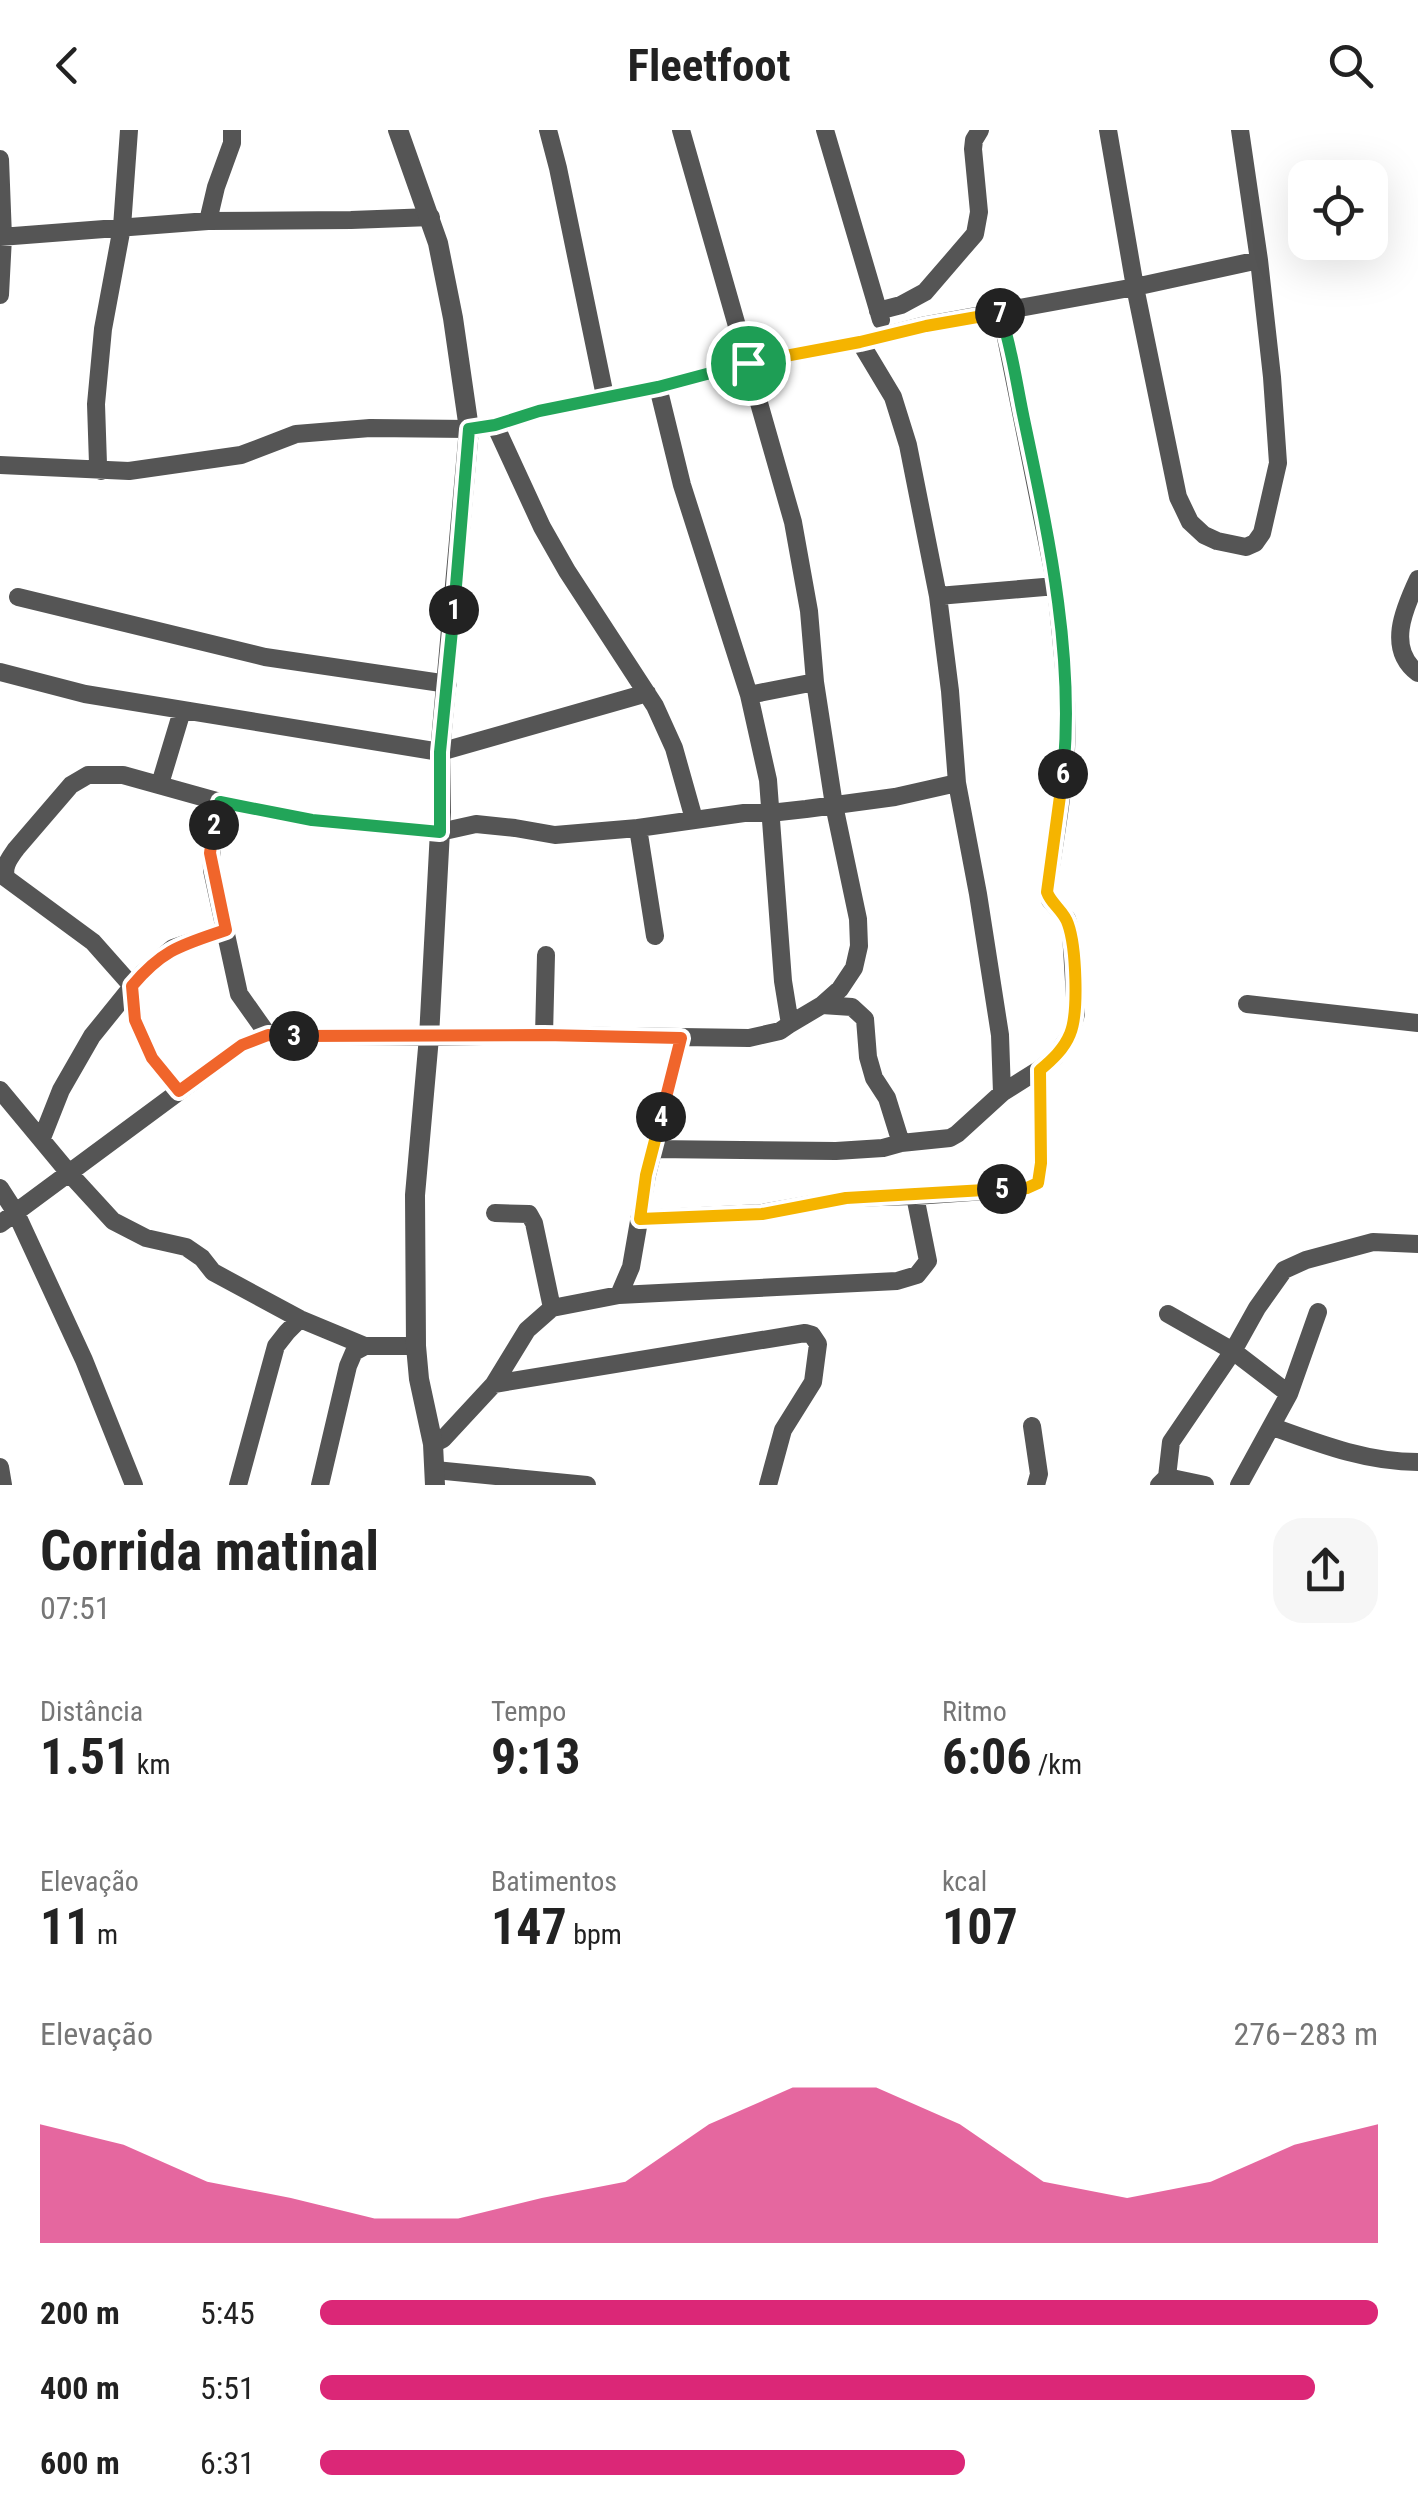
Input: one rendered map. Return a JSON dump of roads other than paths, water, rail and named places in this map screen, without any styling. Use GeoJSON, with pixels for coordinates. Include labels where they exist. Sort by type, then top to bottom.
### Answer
{"type":"FeatureCollection","features":[{"type":"Feature","properties":{"kind":"street"},"geometry":{"type":"LineString","coordinates":[[100,471],[96,404],[122,226],[129,130]]}},
{"type":"Feature","properties":{"kind":"street"},"geometry":{"type":"LineString","coordinates":[[208,220],[232,143],[232,130]]}},
{"type":"Feature","properties":{"kind":"street"},"geometry":{"type":"LineString","coordinates":[[398,130],[431,217],[453,318],[469,429],[440,752],[440,832],[429,1037],[415,1195],[419,1379],[435,1478],[587,1485]]}},
{"type":"Feature","properties":{"kind":"street"},"geometry":{"type":"LineString","coordinates":[[548,130],[606,396]]}},
{"type":"Feature","properties":{"kind":"street"},"geometry":{"type":"LineString","coordinates":[[8,1219],[242,1045],[268,1035],[749,1038],[780,1031],[822,1005],[840,989],[854,968],[859,946],[854,902],[834,805],[815,682],[810,610],[793,522],[680,130]]}},
{"type":"Feature","properties":{"kind":"street"},"geometry":{"type":"LineString","coordinates":[[825,130],[886,335]]}},
{"type":"Feature","properties":{"kind":"street"},"geometry":{"type":"LineString","coordinates":[[878,311],[901,305],[924,292],[976,234],[979,212],[972,149],[980,130]]}},
{"type":"Feature","properties":{"kind":"street"},"geometry":{"type":"LineString","coordinates":[[1108,130],[1178,497],[1190,522],[1204,535],[1246,547],[1262,533],[1278,463],[1272,377],[1240,130]]}},
{"type":"Feature","properties":{"kind":"street"},"geometry":{"type":"LineString","coordinates":[[0,160],[0,295]]}},
{"type":"Feature","properties":{"kind":"street"},"geometry":{"type":"LineString","coordinates":[[1,237],[208,220],[431,217]]}},
{"type":"Feature","properties":{"kind":"street"},"geometry":{"type":"LineString","coordinates":[[0,466],[128,471],[241,455],[296,434],[495,425],[539,411],[658,387],[748,363],[1258,260]]}},
{"type":"Feature","properties":{"kind":"street"},"geometry":{"type":"LineString","coordinates":[[653,1150],[836,1151],[950,1138],[1002,1092],[1040,1070],[1070,1035],[1076,1014],[1071,933],[1067,919],[1047,892],[1066,750],[1066,692],[1056,586],[1001,312]]}},
{"type":"Feature","properties":{"kind":"street"},"geometry":{"type":"LineString","coordinates":[[860,342],[893,398],[908,445],[938,596],[957,783],[1000,1034],[1002,1092]]}},
{"type":"Feature","properties":{"kind":"street"},"geometry":{"type":"LineString","coordinates":[[658,387],[682,485],[748,695],[768,780],[783,981],[790,1024]]}},
{"type":"Feature","properties":{"kind":"street"},"geometry":{"type":"LineString","coordinates":[[495,425],[542,527],[647,694],[674,748],[694,819]]}},
{"type":"Feature","properties":{"kind":"street"},"geometry":{"type":"LineString","coordinates":[[1418,579],[1399,635],[1405,661],[1418,673]]}},
{"type":"Feature","properties":{"kind":"street"},"geometry":{"type":"LineString","coordinates":[[938,596],[1056,586]]}},
{"type":"Feature","properties":{"kind":"street"},"geometry":{"type":"LineString","coordinates":[[18,596],[265,656],[448,684]]}},
{"type":"Feature","properties":{"kind":"street"},"geometry":{"type":"LineString","coordinates":[[0,672],[85,694],[440,752],[647,694]]}},
{"type":"Feature","properties":{"kind":"street"},"geometry":{"type":"LineString","coordinates":[[748,695],[815,682]]}},
{"type":"Feature","properties":{"kind":"street"},"geometry":{"type":"LineString","coordinates":[[160,784],[182,710]]}},
{"type":"Feature","properties":{"kind":"street"},"geometry":{"type":"LineString","coordinates":[[179,1091],[146,1045],[135,1020],[132,986],[94,942],[6,878],[4,870],[16,849],[71,785],[88,775],[123,775],[220,802],[312,820],[440,832],[476,824],[555,835],[896,797],[957,783]]}},
{"type":"Feature","properties":{"kind":"street"},"geometry":{"type":"LineString","coordinates":[[220,802],[210,853],[239,994],[268,1035]]}},
{"type":"Feature","properties":{"kind":"street"},"geometry":{"type":"LineString","coordinates":[[638,828],[654,936]]}},
{"type":"Feature","properties":{"kind":"street"},"geometry":{"type":"LineString","coordinates":[[42,1138],[61,1090],[92,1036],[132,986],[166,952],[226,930]]}},
{"type":"Feature","properties":{"kind":"street"},"geometry":{"type":"LineString","coordinates":[[544,1035],[546,955]]}},
{"type":"Feature","properties":{"kind":"street"},"geometry":{"type":"LineString","coordinates":[[1247,1004],[1418,1023]]}},
{"type":"Feature","properties":{"kind":"street"},"geometry":{"type":"LineString","coordinates":[[822,1005],[852,1008],[865,1019],[874,1078],[887,1098],[902,1143]]}},
{"type":"Feature","properties":{"kind":"street"},"geometry":{"type":"LineString","coordinates":[[619,1295],[632,1267],[653,1150],[681,1038]]}},
{"type":"Feature","properties":{"kind":"street"},"geometry":{"type":"LineString","coordinates":[[640,1219],[762,1214],[846,1198],[1027,1188],[1038,1183],[1041,1163],[1040,1070]]}},
{"type":"Feature","properties":{"kind":"street"},"geometry":{"type":"LineString","coordinates":[[0,1090],[113,1221],[146,1238],[186,1247],[214,1272],[300,1319],[365,1346],[416,1346]]}},
{"type":"Feature","properties":{"kind":"street"},"geometry":{"type":"LineString","coordinates":[[0,1188],[8,1219],[84,1360],[134,1485]]}},
{"type":"Feature","properties":{"kind":"street"},"geometry":{"type":"LineString","coordinates":[[432,1444],[443,1439],[494,1384],[527,1330],[552,1308],[619,1295],[897,1281],[917,1276],[928,1261],[915,1196]]}},
{"type":"Feature","properties":{"kind":"street"},"geometry":{"type":"LineString","coordinates":[[495,1213],[530,1214],[552,1308]]}},
{"type":"Feature","properties":{"kind":"street"},"geometry":{"type":"LineString","coordinates":[[1205,1485],[1163,1481],[1171,1442],[1284,1270],[1373,1242],[1418,1244]]}},
{"type":"Feature","properties":{"kind":"street"},"geometry":{"type":"LineString","coordinates":[[1239,1485],[1289,1394],[1318,1312]]}},
{"type":"Feature","properties":{"kind":"street"},"geometry":{"type":"LineString","coordinates":[[1168,1314],[1233,1351],[1289,1394]]}},
{"type":"Feature","properties":{"kind":"street"},"geometry":{"type":"LineString","coordinates":[[238,1485],[276,1346],[300,1319]]}},
{"type":"Feature","properties":{"kind":"street"},"geometry":{"type":"LineString","coordinates":[[494,1384],[805,1333],[812,1335],[818,1344],[813,1382],[783,1430],[768,1485]]}},
{"type":"Feature","properties":{"kind":"street"},"geometry":{"type":"LineString","coordinates":[[320,1485],[348,1366],[354,1352],[365,1346]]}},
{"type":"Feature","properties":{"kind":"street"},"geometry":{"type":"LineString","coordinates":[[1032,1426],[1039,1474],[1036,1485]]}},
{"type":"Feature","properties":{"kind":"street"},"geometry":{"type":"LineString","coordinates":[[1273,1427],[1335,1449],[1396,1462],[1418,1462]]}},
{"type":"Feature","properties":{"kind":"street"},"geometry":{"type":"LineString","coordinates":[[0,1467],[3,1485]]}}]}
